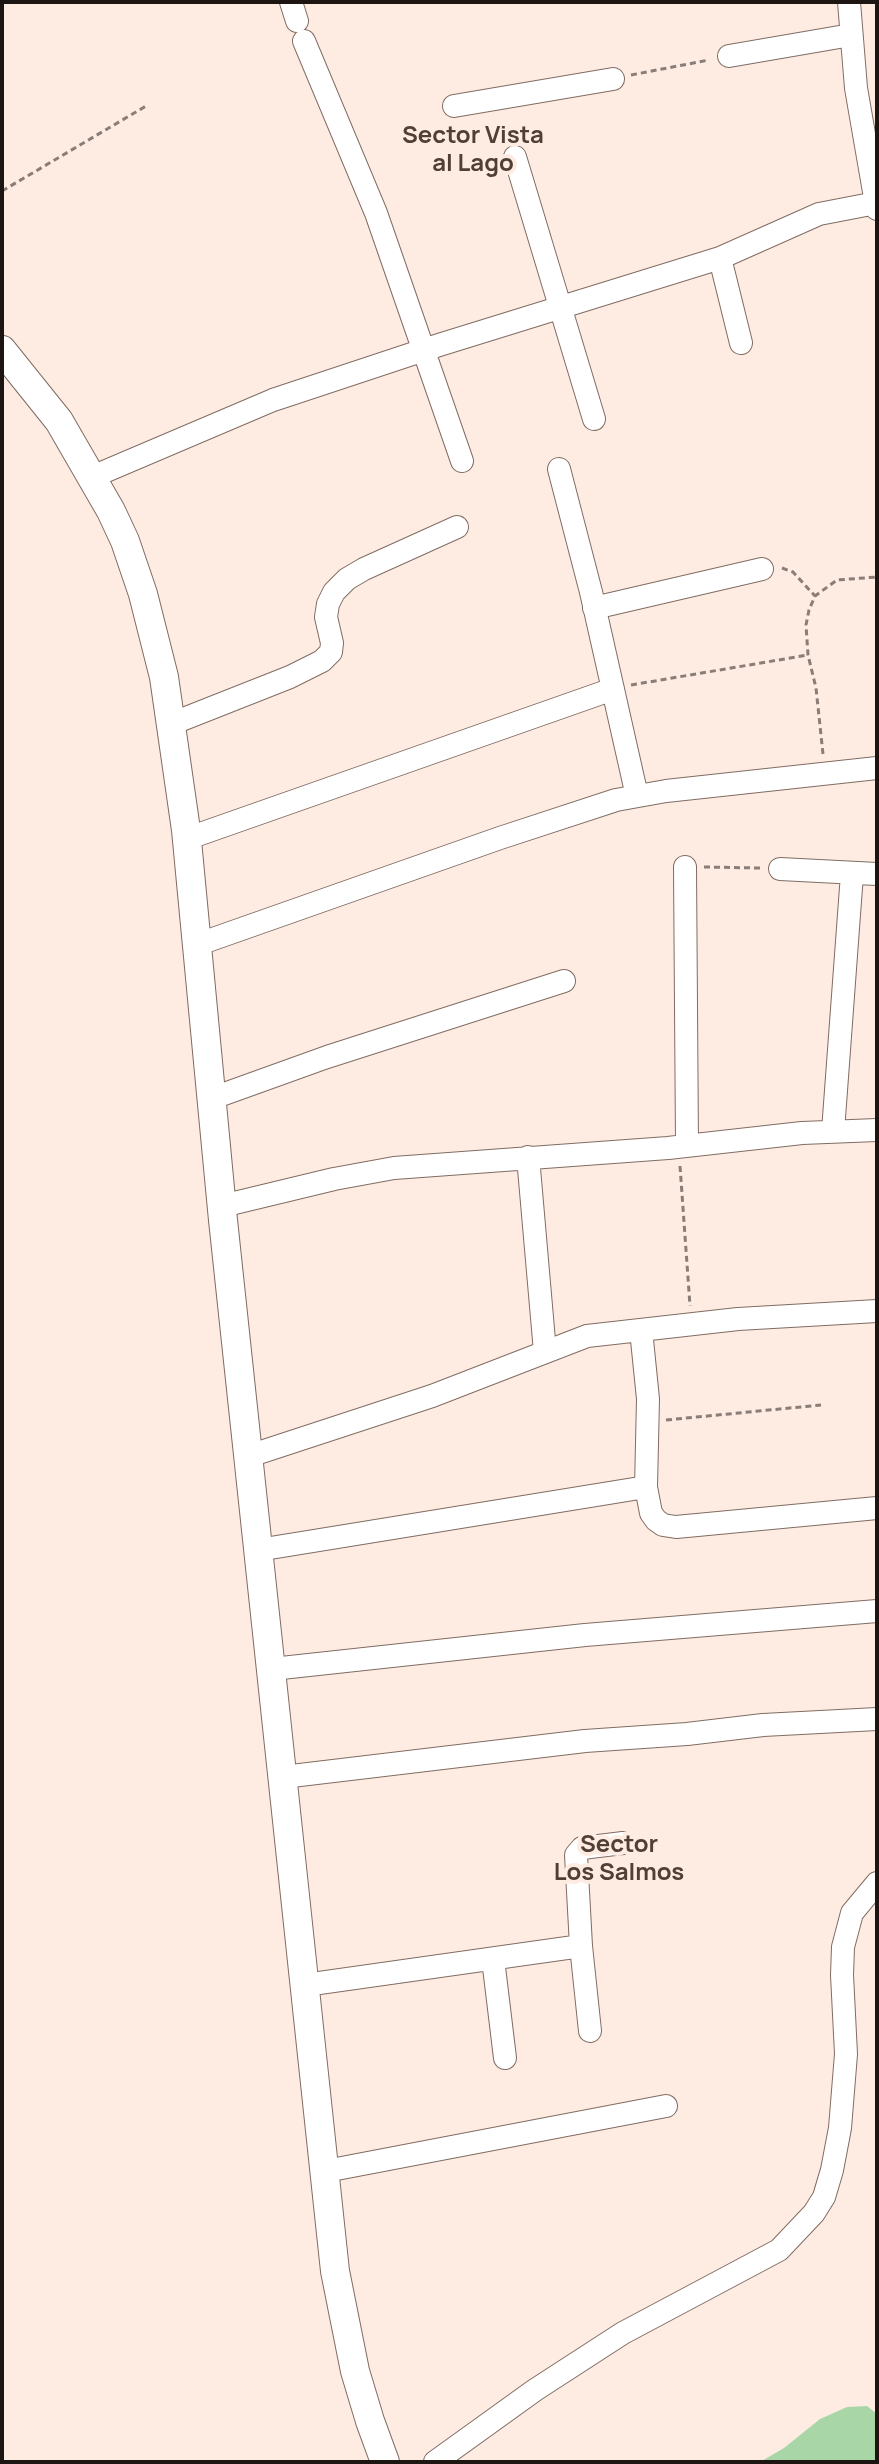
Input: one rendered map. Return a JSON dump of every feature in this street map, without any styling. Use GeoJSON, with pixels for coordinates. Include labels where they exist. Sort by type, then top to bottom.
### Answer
{"type":"FeatureCollection","features":[{"type":"Feature","properties":{"kind":"street"},"geometry":{"type":"LineString","coordinates":[[92,477],[273,400],[720,258],[819,214],[876,206],[872,152],[851,35],[849,2]]}},
{"type":"Feature","properties":{"kind":"street"},"geometry":{"type":"LineString","coordinates":[[297,21],[376,213],[462,461]]}},
{"type":"Feature","properties":{"kind":"street"},"geometry":{"type":"LineString","coordinates":[[729,56],[851,35]]}},
{"type":"Feature","properties":{"kind":"street"},"geometry":{"type":"LineString","coordinates":[[454,106],[613,79]]}},
{"type":"Feature","properties":{"kind":"street"},"geometry":{"type":"LineString","coordinates":[[515,157],[594,419]]}},
{"type":"Feature","properties":{"kind":"street"},"geometry":{"type":"LineString","coordinates":[[720,258],[741,343]]}},
{"type":"Feature","properties":{"kind":"street"},"geometry":{"type":"LineString","coordinates":[[2,350],[59,421],[125,541],[156,642],[171,724],[186,839],[335,2271],[348,2338],[370,2421],[385,2462]]}},
{"type":"Feature","properties":{"kind":"street"},"geometry":{"type":"LineString","coordinates":[[559,469],[637,796]]}},
{"type":"Feature","properties":{"kind":"street"},"geometry":{"type":"LineString","coordinates":[[171,724],[290,677],[322,661],[331,652],[332,643],[326,617],[328,604],[334,592],[347,579],[457,527]]}},
{"type":"Feature","properties":{"kind":"street"},"geometry":{"type":"LineString","coordinates":[[594,608],[762,569]]}},
{"type":"Feature","properties":{"kind":"street"},"geometry":{"type":"LineString","coordinates":[[186,839],[613,689]]}},
{"type":"Feature","properties":{"kind":"street"},"geometry":{"type":"LineString","coordinates":[[196,945],[593,807],[637,796],[877,768]]}},
{"type":"Feature","properties":{"kind":"street"},"geometry":{"type":"LineString","coordinates":[[683,1146],[685,867]]}},
{"type":"Feature","properties":{"kind":"street"},"geometry":{"type":"LineString","coordinates":[[780,869],[877,874]]}},
{"type":"Feature","properties":{"kind":"street"},"geometry":{"type":"LineString","coordinates":[[833,1131],[852,874]]}},
{"type":"Feature","properties":{"kind":"street"},"geometry":{"type":"LineString","coordinates":[[213,1098],[327,1057],[564,981]]}},
{"type":"Feature","properties":{"kind":"street"},"geometry":{"type":"LineString","coordinates":[[222,1206],[394,1168],[833,1131],[877,1130]]}},
{"type":"Feature","properties":{"kind":"street"},"geometry":{"type":"LineString","coordinates":[[528,1157],[545,1352]]}},
{"type":"Feature","properties":{"kind":"street"},"geometry":{"type":"LineString","coordinates":[[249,1456],[432,1396],[587,1336],[738,1319],[877,1311]]}},
{"type":"Feature","properties":{"kind":"street"},"geometry":{"type":"LineString","coordinates":[[641,1330],[647,1422],[646,1487],[651,1513],[656,1520],[663,1525],[676,1527],[877,1508]]}},
{"type":"Feature","properties":{"kind":"street"},"geometry":{"type":"LineString","coordinates":[[258,1550],[646,1487]]}},
{"type":"Feature","properties":{"kind":"street"},"geometry":{"type":"LineString","coordinates":[[272,1669],[585,1635],[877,1611]]}},
{"type":"Feature","properties":{"kind":"street"},"geometry":{"type":"LineString","coordinates":[[283,1777],[585,1741],[877,1719]]}},
{"type":"Feature","properties":{"kind":"street"},"geometry":{"type":"LineString","coordinates":[[590,2031],[576,1855],[582,1848],[623,1843]]}},
{"type":"Feature","properties":{"kind":"street"},"geometry":{"type":"LineString","coordinates":[[435,2462],[523,2398],[623,2333],[779,2250],[814,2213],[824,2197],[840,2128],[846,2054],[842,1975],[845,1936],[852,1913],[877,1883]]}},
{"type":"Feature","properties":{"kind":"street"},"geometry":{"type":"LineString","coordinates":[[305,1985],[581,1946]]}},
{"type":"Feature","properties":{"kind":"street"},"geometry":{"type":"LineString","coordinates":[[493,1959],[505,2058]]}},
{"type":"Feature","properties":{"kind":"street"},"geometry":{"type":"LineString","coordinates":[[326,2171],[666,2106]]}},
{"type":"Feature","properties":{"kind":"path"},"geometry":{"type":"LineString","coordinates":[[613,79],[729,56]]}},
{"type":"Feature","properties":{"kind":"path"},"geometry":{"type":"LineString","coordinates":[[2,191],[146,106]]}},
{"type":"Feature","properties":{"kind":"path"},"geometry":{"type":"LineString","coordinates":[[762,569],[793,572],[815,596]]}},
{"type":"Feature","properties":{"kind":"path"},"geometry":{"type":"LineString","coordinates":[[826,774],[806,625],[815,596],[837,580],[877,577]]}},
{"type":"Feature","properties":{"kind":"path"},"geometry":{"type":"LineString","coordinates":[[613,689],[808,655]]}},
{"type":"Feature","properties":{"kind":"path"},"geometry":{"type":"LineString","coordinates":[[685,867],[780,869]]}},
{"type":"Feature","properties":{"kind":"path"},"geometry":{"type":"LineString","coordinates":[[683,1146],[691,1324]]}},
{"type":"Feature","properties":{"kind":"path"},"geometry":{"type":"LineString","coordinates":[[647,1422],[821,1405]]}},
{"type":"Feature","properties":{"kind":"green space"},"geometry":{"type":"Polygon","coordinates":[[[867,2406],[877,2414],[877,2462],[760,2462],[784,2448],[820,2419],[847,2407],[867,2406]]]}},
{"type":"Feature","properties":{"kind":"district","name":"Sector Vista al Lago"},"geometry":{"type":"Point","coordinates":[473,150]}},
{"type":"Feature","properties":{"kind":"district","name":"Sector Los Salmos"},"geometry":{"type":"Point","coordinates":[619,1859]}}]}
